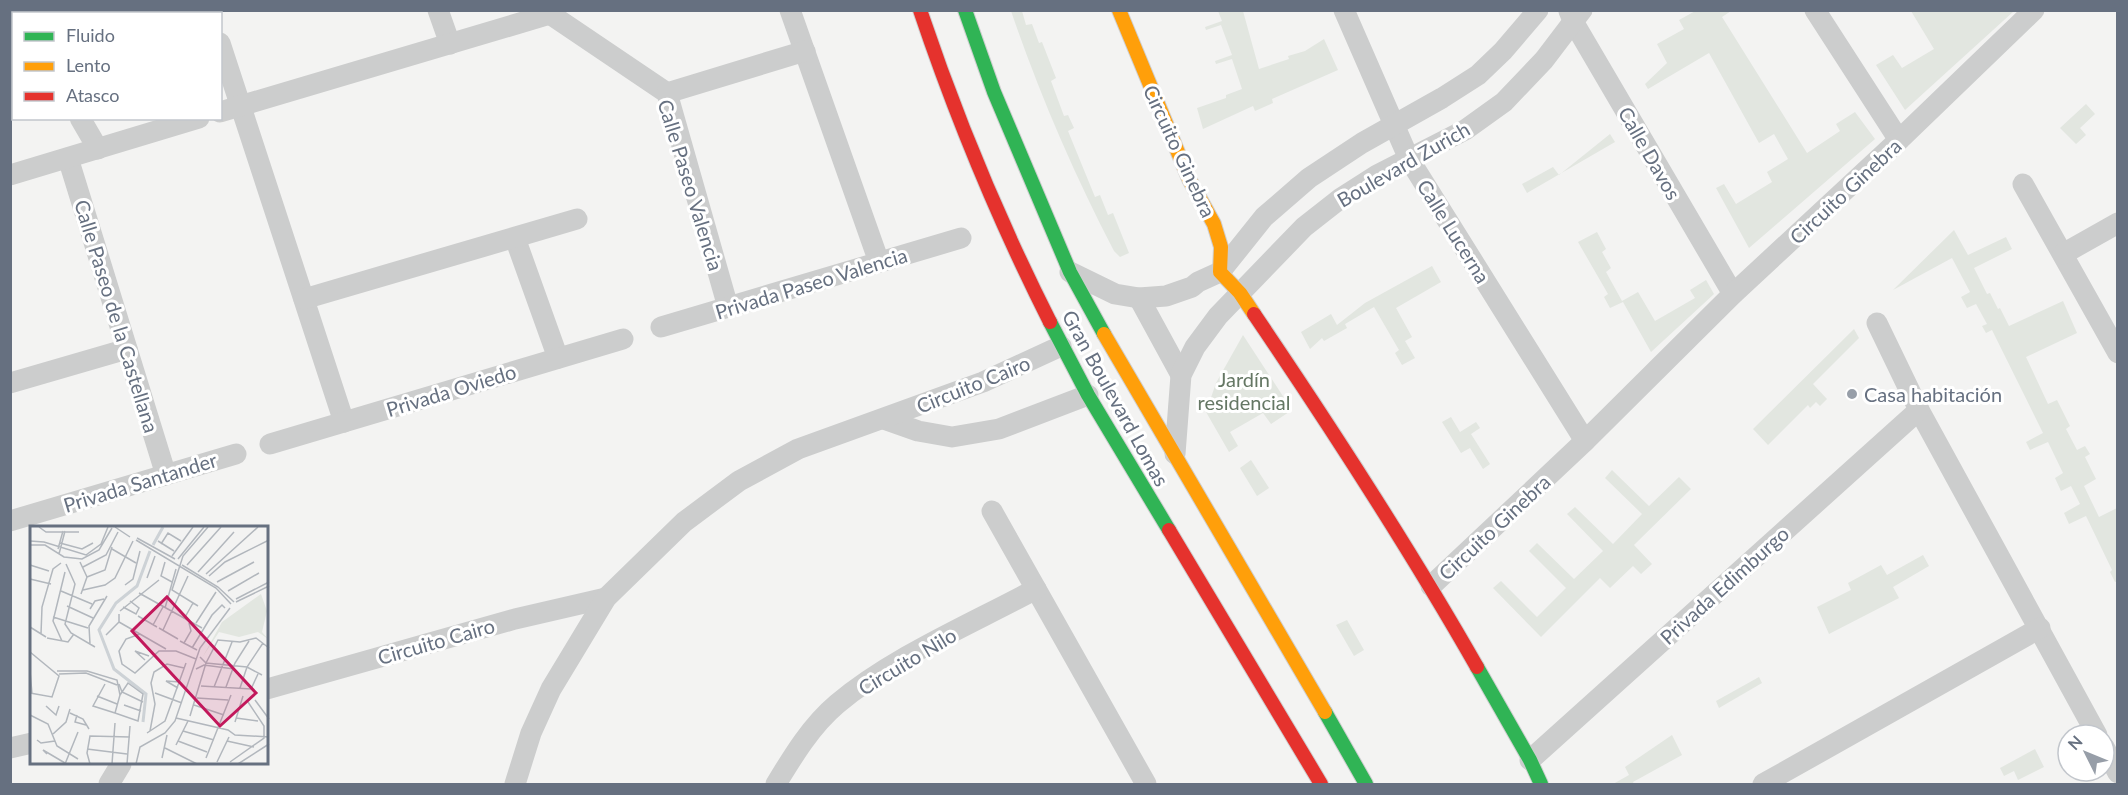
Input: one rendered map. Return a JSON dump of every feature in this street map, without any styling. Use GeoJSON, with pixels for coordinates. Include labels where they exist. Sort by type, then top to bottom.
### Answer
{"type":"FeatureCollection","features":[{"type":"Feature","properties":{"kind":"main road","name":"Gran Boulevard Lomas"},"geometry":{"type":"LineString","coordinates":[[920,10],[979,173],[1061,346],[1088,395],[1174,528],[1320,784]]}},
{"type":"Feature","properties":{"kind":"main road","name":"Gran Boulevard Lomas"},"geometry":{"type":"LineString","coordinates":[[965,10],[994,92],[1070,272],[1175,454],[1203,514],[1315,693],[1366,784]]}},
{"type":"Feature","properties":{"kind":"main road","name":"Circuito Ginebra"},"geometry":{"type":"LineString","coordinates":[[1119,10],[1189,179],[1214,224],[1221,247],[1220,272],[1239,292],[1338,439],[1431,586]]}},
{"type":"Feature","properties":{"kind":"main road"},"geometry":{"type":"LineString","coordinates":[[1431,586],[1530,760],[1541,784]]}},
{"type":"Feature","properties":{"kind":"street"},"geometry":{"type":"LineString","coordinates":[[438,10],[450,44]]}},
{"type":"Feature","properties":{"kind":"street"},"geometry":{"type":"LineString","coordinates":[[790,10],[879,262]]}},
{"type":"Feature","properties":{"kind":"street","name":"Calle Lucerna"},"geometry":{"type":"LineString","coordinates":[[1344,10],[1409,159],[1585,441]]}},
{"type":"Feature","properties":{"kind":"street","name":"Boulevard Zurich"},"geometry":{"type":"LineString","coordinates":[[1070,272],[1115,294],[1139,298],[1166,296],[1191,287],[1220,272],[1264,217],[1309,178],[1362,142],[1442,98],[1478,75],[1503,51],[1538,10]]}},
{"type":"Feature","properties":{"kind":"street"},"geometry":{"type":"LineString","coordinates":[[1815,10],[1899,140]]}},
{"type":"Feature","properties":{"kind":"street","name":"Circuito Ginebra"},"geometry":{"type":"LineString","coordinates":[[1431,586],[1585,441],[1733,294],[1899,140],[2034,10]]}},
{"type":"Feature","properties":{"kind":"street"},"geometry":{"type":"LineString","coordinates":[[222,111],[552,12]]}},
{"type":"Feature","properties":{"kind":"street","name":"Calle Paseo Valencia"},"geometry":{"type":"LineString","coordinates":[[552,12],[667,93],[728,308]]}},
{"type":"Feature","properties":{"kind":"street","name":"Boulevard Zurich"},"geometry":{"type":"LineString","coordinates":[[1175,454],[1181,375],[1207,330],[1239,292],[1313,220],[1350,192],[1377,175],[1465,130],[1504,102],[1575,15]]}},
{"type":"Feature","properties":{"kind":"street","name":"Calle Davos"},"geometry":{"type":"LineString","coordinates":[[1575,15],[1733,294]]}},
{"type":"Feature","properties":{"kind":"street"},"geometry":{"type":"LineString","coordinates":[[222,49],[344,422]]}},
{"type":"Feature","properties":{"kind":"street"},"geometry":{"type":"LineString","coordinates":[[667,93],[804,51]]}},
{"type":"Feature","properties":{"kind":"street"},"geometry":{"type":"LineString","coordinates":[[81,120],[98,149]]}},
{"type":"Feature","properties":{"kind":"street"},"geometry":{"type":"LineString","coordinates":[[10,174],[192,120]]}},
{"type":"Feature","properties":{"kind":"street","name":"Calle Paseo de la Castellana"},"geometry":{"type":"LineString","coordinates":[[68,158],[166,475]]}},
{"type":"Feature","properties":{"kind":"street"},"geometry":{"type":"LineString","coordinates":[[2023,184],[2118,353]]}},
{"type":"Feature","properties":{"kind":"street"},"geometry":{"type":"LineString","coordinates":[[304,298],[577,219]]}},
{"type":"Feature","properties":{"kind":"street"},"geometry":{"type":"LineString","coordinates":[[2063,254],[2118,223]]}},
{"type":"Feature","properties":{"kind":"street"},"geometry":{"type":"LineString","coordinates":[[515,238],[558,358]]}},
{"type":"Feature","properties":{"kind":"street","name":"Privada Paseo Valencia"},"geometry":{"type":"LineString","coordinates":[[661,327],[961,238]]}},
{"type":"Feature","properties":{"kind":"street"},"geometry":{"type":"LineString","coordinates":[[1139,298],[1181,375]]}},
{"type":"Feature","properties":{"kind":"street"},"geometry":{"type":"LineString","coordinates":[[1877,323],[1919,410],[2091,723]]}},
{"type":"Feature","properties":{"kind":"street","name":"Privada Oviedo"},"geometry":{"type":"LineString","coordinates":[[270,444],[623,339]]}},
{"type":"Feature","properties":{"kind":"street","name":"Circuito Cairo"},"geometry":{"type":"LineString","coordinates":[[515,784],[531,733],[551,689],[606,598],[684,522],[739,481],[798,449],[983,382],[1061,346]]}},
{"type":"Feature","properties":{"kind":"street"},"geometry":{"type":"LineString","coordinates":[[10,383],[127,349]]}},
{"type":"Feature","properties":{"kind":"street","name":"Circuito Cairo"},"geometry":{"type":"LineString","coordinates":[[884,419],[918,431],[952,437],[999,429],[1088,395]]}},
{"type":"Feature","properties":{"kind":"street","name":"Privada Edimburgo"},"geometry":{"type":"LineString","coordinates":[[1530,760],[1919,410]]}},
{"type":"Feature","properties":{"kind":"street","name":"Privada Santander"},"geometry":{"type":"LineString","coordinates":[[10,521],[236,454]]}},
{"type":"Feature","properties":{"kind":"street"},"geometry":{"type":"LineString","coordinates":[[992,511],[1146,784]]}},
{"type":"Feature","properties":{"kind":"street","name":"Circuito Nilo"},"geometry":{"type":"LineString","coordinates":[[776,784],[801,744],[835,706],[871,678],[1036,589]]}},
{"type":"Feature","properties":{"kind":"street","name":"Circuito Cairo"},"geometry":{"type":"LineString","coordinates":[[268,689],[515,619],[606,598]]}},
{"type":"Feature","properties":{"kind":"street"},"geometry":{"type":"LineString","coordinates":[[1763,784],[2040,628]]}},
{"type":"Feature","properties":{"kind":"street"},"geometry":{"type":"LineString","coordinates":[[10,748],[30,743]]}},
{"type":"Feature","properties":{"kind":"street"},"geometry":{"type":"LineString","coordinates":[[109,784],[120,765]]}},
{"type":"Feature","properties":{"kind":"green space"},"geometry":{"type":"Polygon","coordinates":[[[1697,10],[1731,11],[1722,17],[1807,153],[1840,131],[1836,124],[1855,112],[1875,139],[1749,248],[1716,188],[1724,184],[1736,204],[1772,182],[1767,172],[1788,159],[1774,134],[1759,143],[1709,53],[1648,89],[1645,84],[1667,63],[1657,44],[1684,29],[1679,20],[1697,10]]]}},
{"type":"Feature","properties":{"kind":"green space"},"geometry":{"type":"Polygon","coordinates":[[[1011,11],[1022,11],[1026,25],[1032,24],[1039,43],[1042,42],[1056,78],[1051,81],[1064,116],[1068,115],[1074,128],[1068,131],[1095,197],[1100,195],[1108,215],[1113,213],[1129,253],[1120,257],[1114,251],[1099,222],[1045,103],[1011,11]]]}},
{"type":"Feature","properties":{"kind":"green space"},"geometry":{"type":"Polygon","coordinates":[[[1218,11],[1243,11],[1259,69],[1289,59],[1288,56],[1305,51],[1324,39],[1338,70],[1272,99],[1273,103],[1255,111],[1253,106],[1203,129],[1197,108],[1226,98],[1226,95],[1242,89],[1232,59],[1216,64],[1215,61],[1232,55],[1221,25],[1206,30],[1205,27],[1222,21],[1218,11]]]}},
{"type":"Feature","properties":{"kind":"green space"},"geometry":{"type":"Polygon","coordinates":[[[1911,11],[2014,11],[1905,110],[1876,65],[1893,55],[1902,68],[1934,49],[1911,11]]]}},
{"type":"Feature","properties":{"kind":"green space"},"geometry":{"type":"Polygon","coordinates":[[[2086,104],[2095,114],[2080,128],[2086,135],[2076,144],[2060,128],[2086,104]]]}},
{"type":"Feature","properties":{"kind":"green space"},"geometry":{"type":"Polygon","coordinates":[[[1610,134],[1615,142],[1561,173],[1610,134]]]}},
{"type":"Feature","properties":{"kind":"green space"},"geometry":{"type":"Polygon","coordinates":[[[1553,167],[1559,175],[1527,193],[1522,184],[1553,167]]]}},
{"type":"Feature","properties":{"kind":"green space"},"geometry":{"type":"Polygon","coordinates":[[[1954,230],[1968,255],[2006,237],[2012,249],[1974,268],[1987,294],[1990,293],[2009,326],[2063,301],[2077,333],[2026,357],[2048,404],[2057,400],[2070,426],[2066,429],[2077,450],[2085,446],[2090,454],[2085,457],[2096,479],[2084,486],[2099,517],[2117,508],[2118,581],[2115,582],[2110,572],[2112,570],[2086,516],[2069,524],[2064,513],[2080,504],[2071,486],[2061,491],[2055,478],[2063,473],[2048,442],[2030,450],[2026,442],[2043,433],[1992,330],[1986,333],[1982,326],[1987,324],[1976,304],[1967,308],[1961,297],[1970,292],[1952,258],[1893,290],[1954,230]]]}},
{"type":"Feature","properties":{"kind":"green space"},"geometry":{"type":"Polygon","coordinates":[[[1597,232],[1606,249],[1602,252],[1611,268],[1606,272],[1622,301],[1638,292],[1655,321],[1695,298],[1690,290],[1706,280],[1714,294],[1651,352],[1623,302],[1610,308],[1604,297],[1608,294],[1578,242],[1597,232]]]}},
{"type":"Feature","properties":{"kind":"green space"},"geometry":{"type":"Polygon","coordinates":[[[1432,266],[1441,282],[1396,308],[1412,337],[1405,341],[1415,358],[1402,365],[1395,353],[1399,350],[1374,307],[1345,324],[1347,328],[1324,341],[1322,338],[1310,349],[1301,332],[1331,314],[1337,325],[1365,303],[1432,266]]]}},
{"type":"Feature","properties":{"kind":"green space"},"geometry":{"type":"Polygon","coordinates":[[[1854,329],[1859,338],[1813,384],[1827,399],[1820,406],[1816,402],[1810,408],[1808,405],[1768,445],[1753,429],[1854,329]]]}},
{"type":"Feature","properties":{"kind":"green space","name":"Jardín residencial"},"geometry":{"type":"Polygon","coordinates":[[[1243,335],[1292,410],[1271,424],[1263,413],[1230,432],[1238,446],[1229,452],[1206,412],[1216,383],[1243,335]]]}},
{"type":"Feature","properties":{"kind":"green space"},"geometry":{"type":"Polygon","coordinates":[[[1451,417],[1460,432],[1476,422],[1480,428],[1471,434],[1490,464],[1483,469],[1470,448],[1461,453],[1442,422],[1451,417]]]}},
{"type":"Feature","properties":{"kind":"green space","name":"Jardín residencial"},"geometry":{"type":"Polygon","coordinates":[[[1251,460],[1269,488],[1257,496],[1240,468],[1251,460]]]}},
{"type":"Feature","properties":{"kind":"green space"},"geometry":{"type":"Polygon","coordinates":[[[1612,470],[1649,506],[1679,477],[1691,489],[1634,545],[1652,564],[1641,574],[1633,566],[1610,588],[1600,578],[1541,637],[1493,588],[1501,581],[1537,617],[1566,588],[1529,551],[1537,543],[1574,579],[1603,551],[1567,514],[1575,507],[1613,544],[1642,514],[1605,478],[1612,470]]]}},
{"type":"Feature","properties":{"kind":"green space"},"geometry":{"type":"Polygon","coordinates":[[[1923,555],[1929,566],[1893,587],[1899,598],[1829,634],[1817,607],[1851,590],[1848,583],[1881,565],[1887,575],[1923,555]]]}},
{"type":"Feature","properties":{"kind":"green space"},"geometry":{"type":"Polygon","coordinates":[[[1347,620],[1364,650],[1354,656],[1336,625],[1347,620]]]}},
{"type":"Feature","properties":{"kind":"green space"},"geometry":{"type":"Polygon","coordinates":[[[1759,677],[1762,683],[1719,708],[1716,701],[1759,677]]]}},
{"type":"Feature","properties":{"kind":"green space"},"geometry":{"type":"Polygon","coordinates":[[[1672,735],[1682,755],[1633,782],[1634,784],[1613,784],[1629,775],[1625,767],[1672,735]]]}},
{"type":"Feature","properties":{"kind":"green space"},"geometry":{"type":"Polygon","coordinates":[[[2035,749],[2044,767],[2018,780],[2014,771],[2004,776],[2000,768],[2035,749]]]}},
{"type":"Feature","properties":{"kind":"traffic: fast"},"geometry":{"type":"LineString","coordinates":[[965,10],[994,92],[1070,272],[1104,334]]}},
{"type":"Feature","properties":{"kind":"traffic: fast"},"geometry":{"type":"LineString","coordinates":[[1050,322],[1088,395],[1169,530]]}},
{"type":"Feature","properties":{"kind":"traffic: fast"},"geometry":{"type":"LineString","coordinates":[[1477,667],[1530,760],[1541,784]]}},
{"type":"Feature","properties":{"kind":"traffic: fast"},"geometry":{"type":"LineString","coordinates":[[1325,712],[1366,784]]}},
{"type":"Feature","properties":{"kind":"traffic: slow"},"geometry":{"type":"LineString","coordinates":[[1119,10],[1189,179],[1214,224],[1221,247],[1220,272],[1240,293],[1254,314]]}},
{"type":"Feature","properties":{"kind":"traffic: slow"},"geometry":{"type":"LineString","coordinates":[[1104,334],[1325,712]]}},
{"type":"Feature","properties":{"kind":"traffic: jam"},"geometry":{"type":"LineString","coordinates":[[920,10],[979,168],[1050,322]]}},
{"type":"Feature","properties":{"kind":"traffic: jam"},"geometry":{"type":"LineString","coordinates":[[1254,314],[1369,488],[1477,667]]}},
{"type":"Feature","properties":{"kind":"traffic: jam"},"geometry":{"type":"LineString","coordinates":[[1169,530],[1321,784]]}},
{"type":"Feature","properties":{"kind":"place","name":"Casa habitación"},"geometry":{"type":"Point","coordinates":[1852,394]}}]}
